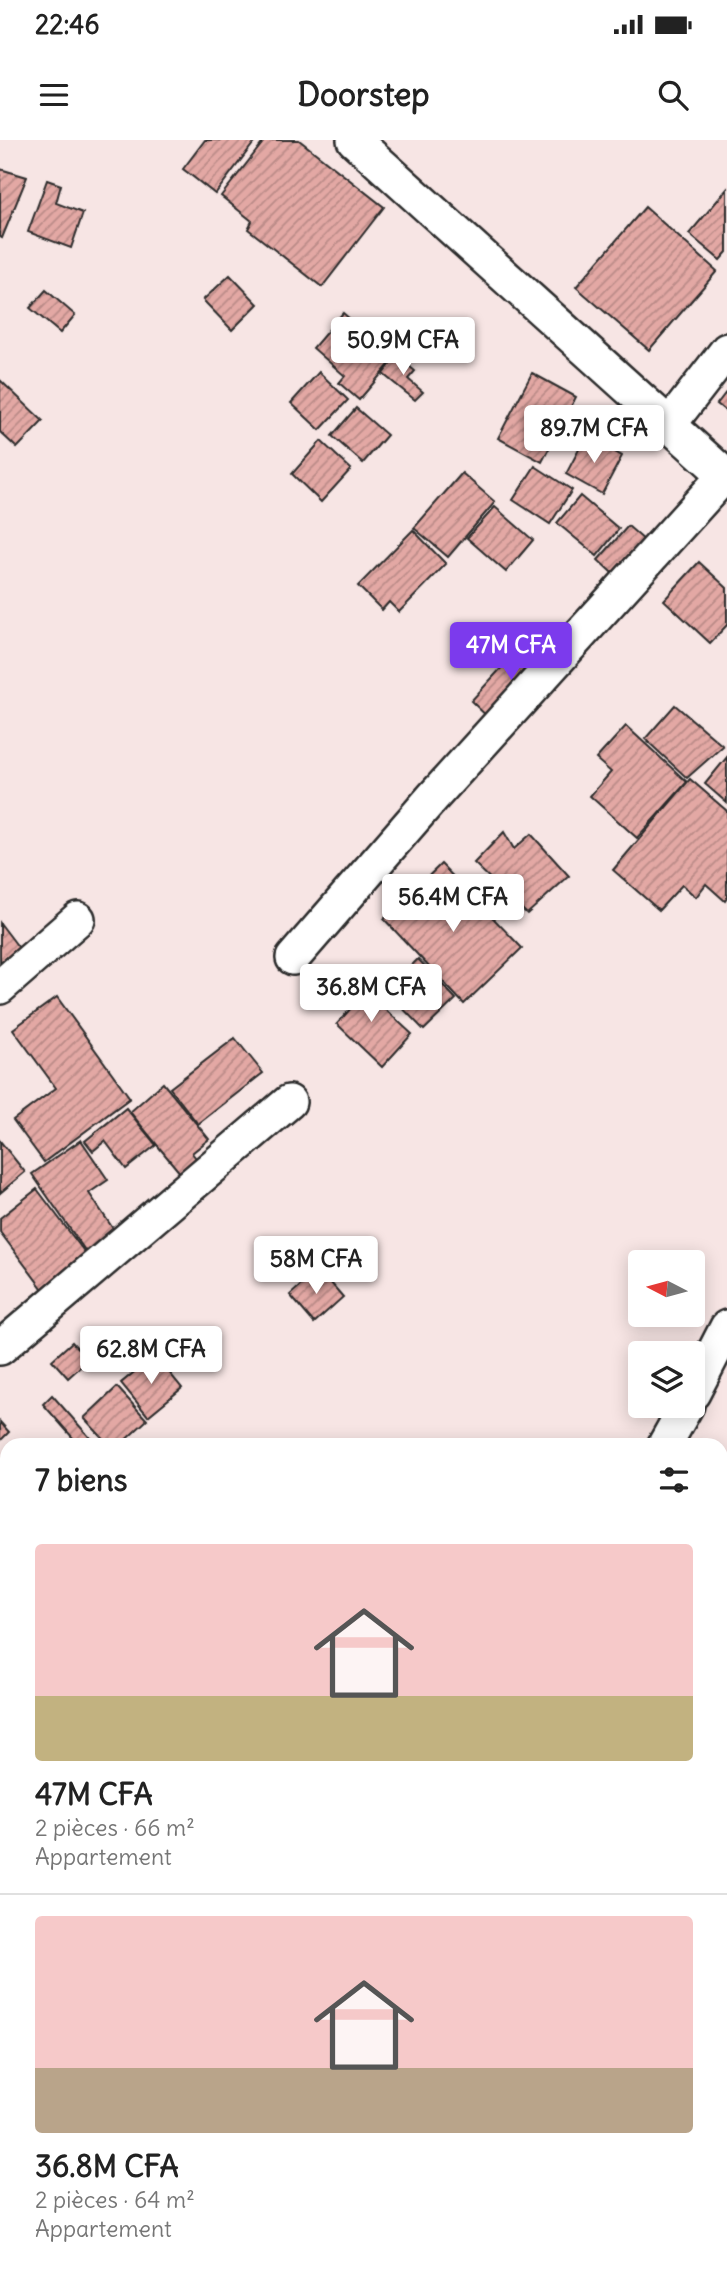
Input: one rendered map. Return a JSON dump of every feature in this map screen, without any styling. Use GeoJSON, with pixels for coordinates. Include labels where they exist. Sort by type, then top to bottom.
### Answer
{"type":"FeatureCollection","features":[{"type":"Feature","properties":{"kind":"street"},"geometry":{"type":"LineString","coordinates":[[293,958],[433,797],[726,476],[354,140]]}},
{"type":"Feature","properties":{"kind":"street"},"geometry":{"type":"LineString","coordinates":[[669,425],[727,351]]}},
{"type":"Feature","properties":{"kind":"street"},"geometry":{"type":"LineString","coordinates":[[0,987],[78,919]]}},
{"type":"Feature","properties":{"kind":"street"},"geometry":{"type":"LineString","coordinates":[[0,1348],[289,1102]]}},
{"type":"Feature","properties":{"kind":"street"},"geometry":{"type":"LineString","coordinates":[[705,1370],[727,1327]]}},
{"type":"Feature","properties":{"kind":"street"},"geometry":{"type":"LineString","coordinates":[[668,1438],[680,1418]]}},
{"type":"Feature","properties":{"kind":"building"},"geometry":{"type":"Polygon","coordinates":[[[205,140],[256,140],[215,194],[183,169],[205,140]]]}},
{"type":"Feature","properties":{"kind":"building"},"geometry":{"type":"Polygon","coordinates":[[[265,140],[299,140],[384,207],[322,287],[248,229],[252,221],[221,196],[265,140]]]}},
{"type":"Feature","properties":{"kind":"building"},"geometry":{"type":"Polygon","coordinates":[[[0,169],[27,177],[2,238],[0,237],[0,169]]]}},
{"type":"Feature","properties":{"kind":"building"},"geometry":{"type":"Polygon","coordinates":[[[47,180],[61,185],[56,203],[83,213],[71,248],[28,232],[47,180]]]}},
{"type":"Feature","properties":{"kind":"building"},"geometry":{"type":"Polygon","coordinates":[[[727,189],[727,252],[720,260],[689,234],[727,189]]]}},
{"type":"Feature","properties":{"kind":"building"},"geometry":{"type":"Polygon","coordinates":[[[645,207],[717,271],[649,350],[576,287],[645,207]]]}},
{"type":"Feature","properties":{"kind":"building"},"geometry":{"type":"Polygon","coordinates":[[[230,275],[258,304],[232,330],[203,300],[230,275]]]}},
{"type":"Feature","properties":{"kind":"building"},"geometry":{"type":"Polygon","coordinates":[[[46,290],[75,315],[60,333],[30,308],[46,290]]]}},
{"type":"Feature","properties":{"kind":"building"},"geometry":{"type":"Polygon","coordinates":[[[343,313],[395,358],[359,400],[339,383],[345,376],[313,348],[343,313]]]}},
{"type":"Feature","properties":{"kind":"building"},"geometry":{"type":"Polygon","coordinates":[[[397,356],[415,371],[408,379],[423,392],[415,400],[383,374],[397,356]]]}},
{"type":"Feature","properties":{"kind":"building"},"geometry":{"type":"Polygon","coordinates":[[[319,372],[348,400],[320,430],[291,403],[319,372]]]}},
{"type":"Feature","properties":{"kind":"building"},"geometry":{"type":"Polygon","coordinates":[[[532,373],[576,397],[542,462],[498,438],[532,373]]]}},
{"type":"Feature","properties":{"kind":"building"},"geometry":{"type":"Polygon","coordinates":[[[0,380],[43,421],[17,448],[0,432],[0,380]]]}},
{"type":"Feature","properties":{"kind":"building"},"geometry":{"type":"Polygon","coordinates":[[[727,391],[727,412],[717,404],[727,391]]]}},
{"type":"Feature","properties":{"kind":"building"},"geometry":{"type":"Polygon","coordinates":[[[356,408],[387,435],[363,463],[332,436],[356,408]]]}},
{"type":"Feature","properties":{"kind":"building"},"geometry":{"type":"Polygon","coordinates":[[[586,436],[622,456],[602,494],[566,474],[586,436]]]}},
{"type":"Feature","properties":{"kind":"building"},"geometry":{"type":"Polygon","coordinates":[[[321,441],[351,469],[321,502],[292,474],[321,441]]]}},
{"type":"Feature","properties":{"kind":"building"},"geometry":{"type":"Polygon","coordinates":[[[535,466],[572,490],[550,524],[513,500],[535,466]]]}},
{"type":"Feature","properties":{"kind":"building"},"geometry":{"type":"Polygon","coordinates":[[[462,473],[495,502],[448,557],[414,528],[462,473]]]}},
{"type":"Feature","properties":{"kind":"building"},"geometry":{"type":"Polygon","coordinates":[[[580,496],[619,529],[597,556],[557,523],[580,496]]]}},
{"type":"Feature","properties":{"kind":"building"},"geometry":{"type":"Polygon","coordinates":[[[495,507],[533,540],[506,572],[467,538],[495,507]]]}},
{"type":"Feature","properties":{"kind":"building"},"geometry":{"type":"Polygon","coordinates":[[[628,526],[653,548],[623,583],[598,560],[628,526]]]}},
{"type":"Feature","properties":{"kind":"building"},"geometry":{"type":"Polygon","coordinates":[[[413,530],[446,564],[399,612],[389,602],[382,610],[358,586],[413,530]]]}},
{"type":"Feature","properties":{"kind":"building"},"geometry":{"type":"Polygon","coordinates":[[[699,562],[727,588],[727,625],[710,643],[664,600],[699,562]]]}},
{"type":"Feature","properties":{"kind":"building"},"geometry":{"type":"Polygon","coordinates":[[[527,640],[551,662],[495,724],[471,701],[527,640]]]}},
{"type":"Feature","properties":{"kind":"building"},"geometry":{"type":"Polygon","coordinates":[[[675,705],[723,746],[687,778],[645,739],[675,705]]]}},
{"type":"Feature","properties":{"kind":"building"},"geometry":{"type":"Polygon","coordinates":[[[626,726],[687,782],[637,838],[590,796],[611,772],[596,759],[626,726]]]}},
{"type":"Feature","properties":{"kind":"building"},"geometry":{"type":"Polygon","coordinates":[[[727,757],[727,803],[705,784],[727,757]]]}},
{"type":"Feature","properties":{"kind":"building"},"geometry":{"type":"Polygon","coordinates":[[[690,779],[727,811],[727,898],[725,901],[706,884],[696,897],[682,885],[659,910],[613,870],[690,779]]]}},
{"type":"Feature","properties":{"kind":"building"},"geometry":{"type":"Polygon","coordinates":[[[504,832],[514,849],[531,834],[569,876],[527,914],[474,863],[504,832]]]}},
{"type":"Feature","properties":{"kind":"building"},"geometry":{"type":"Polygon","coordinates":[[[441,864],[522,948],[464,1004],[384,919],[441,864]]]}},
{"type":"Feature","properties":{"kind":"building"},"geometry":{"type":"Polygon","coordinates":[[[0,923],[25,956],[0,978],[0,923]]]}},
{"type":"Feature","properties":{"kind":"building"},"geometry":{"type":"Polygon","coordinates":[[[418,959],[456,999],[424,1030],[386,991],[418,959]]]}},
{"type":"Feature","properties":{"kind":"building"},"geometry":{"type":"Polygon","coordinates":[[[349,976],[412,1034],[382,1067],[337,1024],[352,1007],[335,991],[349,976]]]}},
{"type":"Feature","properties":{"kind":"building"},"geometry":{"type":"Polygon","coordinates":[[[57,997],[130,1098],[44,1162],[13,1120],[56,1088],[13,1029],[57,997]]]}},
{"type":"Feature","properties":{"kind":"building"},"geometry":{"type":"Polygon","coordinates":[[[235,1038],[263,1073],[198,1124],[170,1088],[235,1038]]]}},
{"type":"Feature","properties":{"kind":"building"},"geometry":{"type":"Polygon","coordinates":[[[163,1083],[209,1139],[192,1153],[202,1166],[185,1179],[130,1112],[163,1083]]]}},
{"type":"Feature","properties":{"kind":"building"},"geometry":{"type":"Polygon","coordinates":[[[126,1108],[156,1145],[126,1169],[105,1141],[93,1151],[85,1141],[126,1108]]]}},
{"type":"Feature","properties":{"kind":"building"},"geometry":{"type":"Polygon","coordinates":[[[81,1140],[108,1180],[89,1193],[120,1239],[91,1259],[32,1174],[81,1140]]]}},
{"type":"Feature","properties":{"kind":"building"},"geometry":{"type":"Polygon","coordinates":[[[0,1141],[25,1172],[0,1193],[0,1141]]]}},
{"type":"Feature","properties":{"kind":"building"},"geometry":{"type":"Polygon","coordinates":[[[37,1189],[92,1262],[48,1296],[0,1232],[0,1218],[37,1189]]]}},
{"type":"Feature","properties":{"kind":"building"},"geometry":{"type":"Polygon","coordinates":[[[319,1269],[343,1297],[314,1323],[290,1295],[319,1269]]]}},
{"type":"Feature","properties":{"kind":"building"},"geometry":{"type":"Polygon","coordinates":[[[72,1342],[88,1360],[68,1378],[52,1360],[72,1342]]]}},
{"type":"Feature","properties":{"kind":"building"},"geometry":{"type":"Polygon","coordinates":[[[155,1355],[182,1388],[148,1416],[121,1383],[155,1355]]]}},
{"type":"Feature","properties":{"kind":"building"},"geometry":{"type":"Polygon","coordinates":[[[117,1387],[147,1420],[128,1438],[103,1438],[84,1418],[117,1387]]]}},
{"type":"Feature","properties":{"kind":"building"},"geometry":{"type":"Polygon","coordinates":[[[52,1395],[90,1438],[73,1438],[43,1404],[52,1395]]]}},
{"type":"Feature","properties":{"kind":"building"},"geometry":{"type":"Polygon","coordinates":[[[0,1422],[9,1432],[0,1438],[0,1422]]]}}]}
